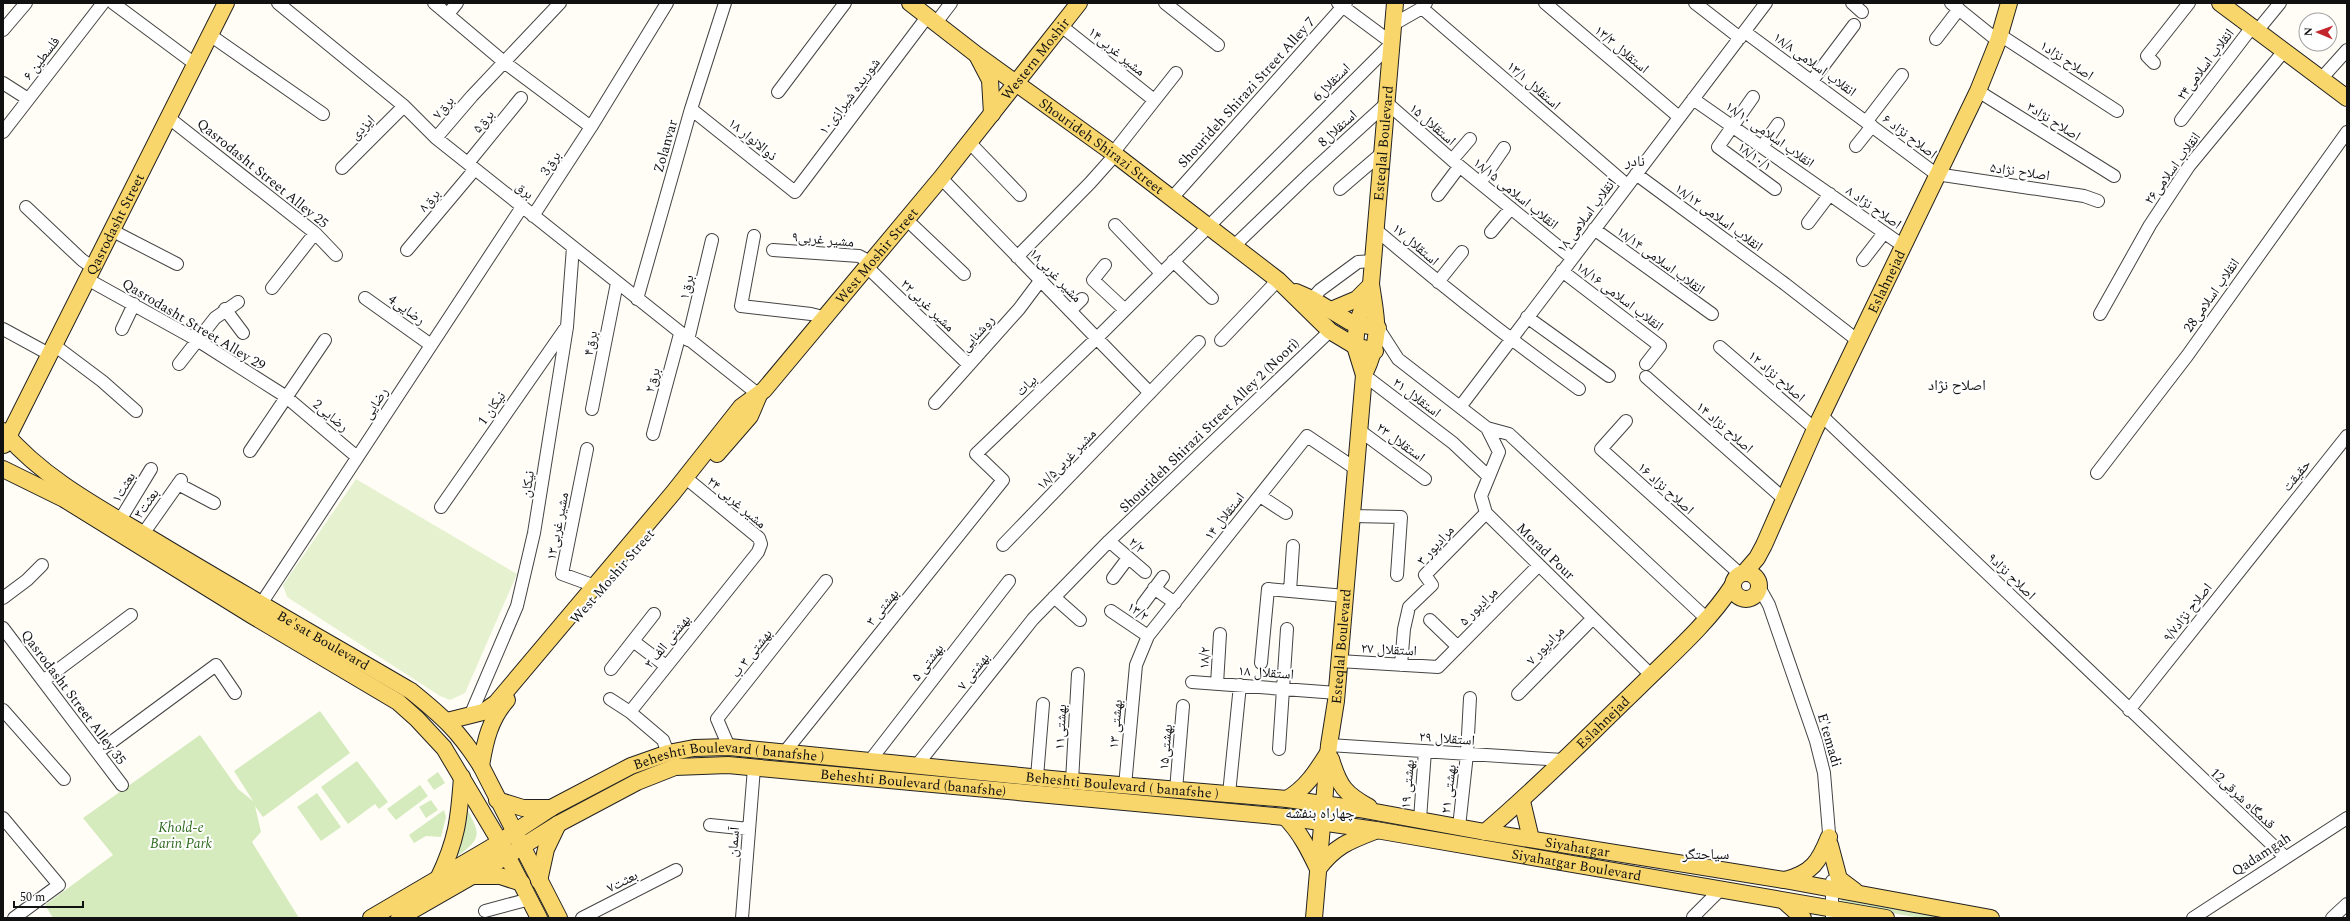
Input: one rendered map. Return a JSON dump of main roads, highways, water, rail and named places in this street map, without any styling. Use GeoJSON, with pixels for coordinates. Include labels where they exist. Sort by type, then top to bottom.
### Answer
{"type":"FeatureCollection","features":[{"type":"Feature","properties":{"kind":"main road","name":"Qasrodasht Street"},"geometry":{"type":"LineString","coordinates":[[5,438],[169,118],[226,3]]}},
{"type":"Feature","properties":{"kind":"main road","name":"Shourideh Shirazi Street"},"geometry":{"type":"LineString","coordinates":[[910,3],[1016,84],[1114,154],[1291,290],[1330,331],[1355,346],[1375,351]]}},
{"type":"Feature","properties":{"kind":"main road","name":"Western Moshir"},"geometry":{"type":"LineString","coordinates":[[992,114],[1060,25],[1079,3]]}},
{"type":"Feature","properties":{"kind":"main road","name":"Esteqlal Boulevard"},"geometry":{"type":"LineString","coordinates":[[1314,918],[1329,749],[1337,694],[1364,375],[1375,351],[1378,328],[1371,284],[1395,3]]}},
{"type":"Feature","properties":{"kind":"main road","name":"Eslahnejad"},"geometry":{"type":"LineString","coordinates":[[1485,832],[1522,800],[1712,614],[1747,585],[1757,558],[1818,422],[1936,174],[1978,91],[1999,38],[2009,3]]}},
{"type":"Feature","properties":{"kind":"main road"},"geometry":{"type":"LineString","coordinates":[[2220,3],[2347,98]]}},
{"type":"Feature","properties":{"kind":"main road"},"geometry":{"type":"LineString","coordinates":[[977,54],[990,80],[992,114]]}},
{"type":"Feature","properties":{"kind":"main road","name":"West Moshir Street"},"geometry":{"type":"LineString","coordinates":[[447,721],[482,717],[501,707],[600,588],[750,416],[759,395],[941,178],[992,114]]}},
{"type":"Feature","properties":{"kind":"main road","name":"Esteqlal Boulevard"},"geometry":{"type":"LineString","coordinates":[[1364,375],[1355,346],[1357,324],[1371,284]]}},
{"type":"Feature","properties":{"kind":"main road"},"geometry":{"type":"LineString","coordinates":[[1330,310],[1357,299],[1371,284]]}},
{"type":"Feature","properties":{"kind":"main road","name":"Shourideh Shirazi Street"},"geometry":{"type":"LineString","coordinates":[[1291,290],[1312,298],[1330,310],[1357,324],[1378,328]]}},
{"type":"Feature","properties":{"kind":"main road","name":"West Moshir Street"},"geometry":{"type":"LineString","coordinates":[[481,766],[485,742],[482,717],[673,493],[741,407],[759,395]]}},
{"type":"Feature","properties":{"kind":"main road","name":"Be'sat Boulevard"},"geometry":{"type":"LineString","coordinates":[[5,438],[46,472],[120,520],[139,539]]}},
{"type":"Feature","properties":{"kind":"main road","name":"Be'sat Boulevard"},"geometry":{"type":"LineString","coordinates":[[3,469],[64,499],[139,539],[257,610],[398,702],[418,719],[444,748],[500,842],[539,918]]}},
{"type":"Feature","properties":{"kind":"main road","name":"Be'sat Boulevard"},"geometry":{"type":"LineString","coordinates":[[257,610],[411,691],[447,721],[466,743],[481,766],[497,800],[515,830],[539,881],[559,918]]}},
{"type":"Feature","properties":{"kind":"main road","name":"Beheshti Boulevard ( banafshe )"},"geometry":{"type":"LineString","coordinates":[[416,901],[438,879],[500,842],[515,830],[551,808],[631,766],[668,753],[694,748],[729,747],[869,762],[1125,786],[1286,799],[1324,804]]}},
{"type":"Feature","properties":{"kind":"main road"},"geometry":{"type":"LineString","coordinates":[[1286,799],[1300,791],[1311,779],[1329,749]]}},
{"type":"Feature","properties":{"kind":"main road"},"geometry":{"type":"LineString","coordinates":[[1329,749],[1337,780],[1350,797],[1378,812]]}},
{"type":"Feature","properties":{"kind":"main road","name":"Beheshti Boulevard (banafshe)"},"geometry":{"type":"LineString","coordinates":[[416,901],[472,876],[523,847],[558,824],[637,782],[675,767],[728,765],[1285,817],[1322,823]]}},
{"type":"Feature","properties":{"kind":"main road"},"geometry":{"type":"LineString","coordinates":[[958,787],[959,770]]}},
{"type":"Feature","properties":{"kind":"main road"},"geometry":{"type":"LineString","coordinates":[[438,879],[450,853],[458,825],[462,777]]}},
{"type":"Feature","properties":{"kind":"main road"},"geometry":{"type":"LineString","coordinates":[[497,800],[523,808],[551,808]]}},
{"type":"Feature","properties":{"kind":"main road"},"geometry":{"type":"LineString","coordinates":[[1522,800],[1531,839]]}},
{"type":"Feature","properties":{"kind":"main road","name":"Siyahatgar"},"geometry":{"type":"LineString","coordinates":[[1324,804],[1420,819],[1485,832],[1784,880],[1860,894]]}},
{"type":"Feature","properties":{"kind":"main road"},"geometry":{"type":"LineString","coordinates":[[1285,817],[1305,842],[1318,869],[1331,853],[1353,839],[1376,830]]}},
{"type":"Feature","properties":{"kind":"main road","name":"Siyahatgar Boulevard"},"geometry":{"type":"LineString","coordinates":[[1322,823],[1376,830],[1784,901],[1832,913]]}},
{"type":"Feature","properties":{"kind":"main road"},"geometry":{"type":"LineString","coordinates":[[539,881],[546,849],[558,824]]}},
{"type":"Feature","properties":{"kind":"main road"},"geometry":{"type":"LineString","coordinates":[[1784,880],[1798,877],[1813,868],[1830,841],[1839,879],[1860,894],[1991,918]]}},
{"type":"Feature","properties":{"kind":"main road"},"geometry":{"type":"LineString","coordinates":[[472,876],[500,876],[522,883]]}},
{"type":"Feature","properties":{"kind":"main road"},"geometry":{"type":"LineString","coordinates":[[371,918],[416,901]]}},
{"type":"Feature","properties":{"kind":"main road"},"geometry":{"type":"LineString","coordinates":[[399,918],[416,901]]}},
{"type":"Feature","properties":{"kind":"main road"},"geometry":{"type":"LineString","coordinates":[[1784,901],[1803,918]]}},
{"type":"Feature","properties":{"kind":"main road"},"geometry":{"type":"LineString","coordinates":[[1832,913],[1886,918]]}},
{"type":"Feature","properties":{"kind":"district","name":"نادر"},"geometry":{"type":"Point","coordinates":[1635,161]}},
{"type":"Feature","properties":{"kind":"district","name":"اصلاح نژاد"},"geometry":{"type":"Point","coordinates":[1957,385]}},
{"type":"Feature","properties":{"kind":"district","name":"چهاراه بنفشه"},"geometry":{"type":"Point","coordinates":[1320,813]}},
{"type":"Feature","properties":{"kind":"district","name":"سیاحتگر"},"geometry":{"type":"Point","coordinates":[1706,854]}},
{"type":"Feature","properties":{"kind":"park label","name":"Khold-e Barin Park"},"geometry":{"type":"Point","coordinates":[181,836]}}]}
